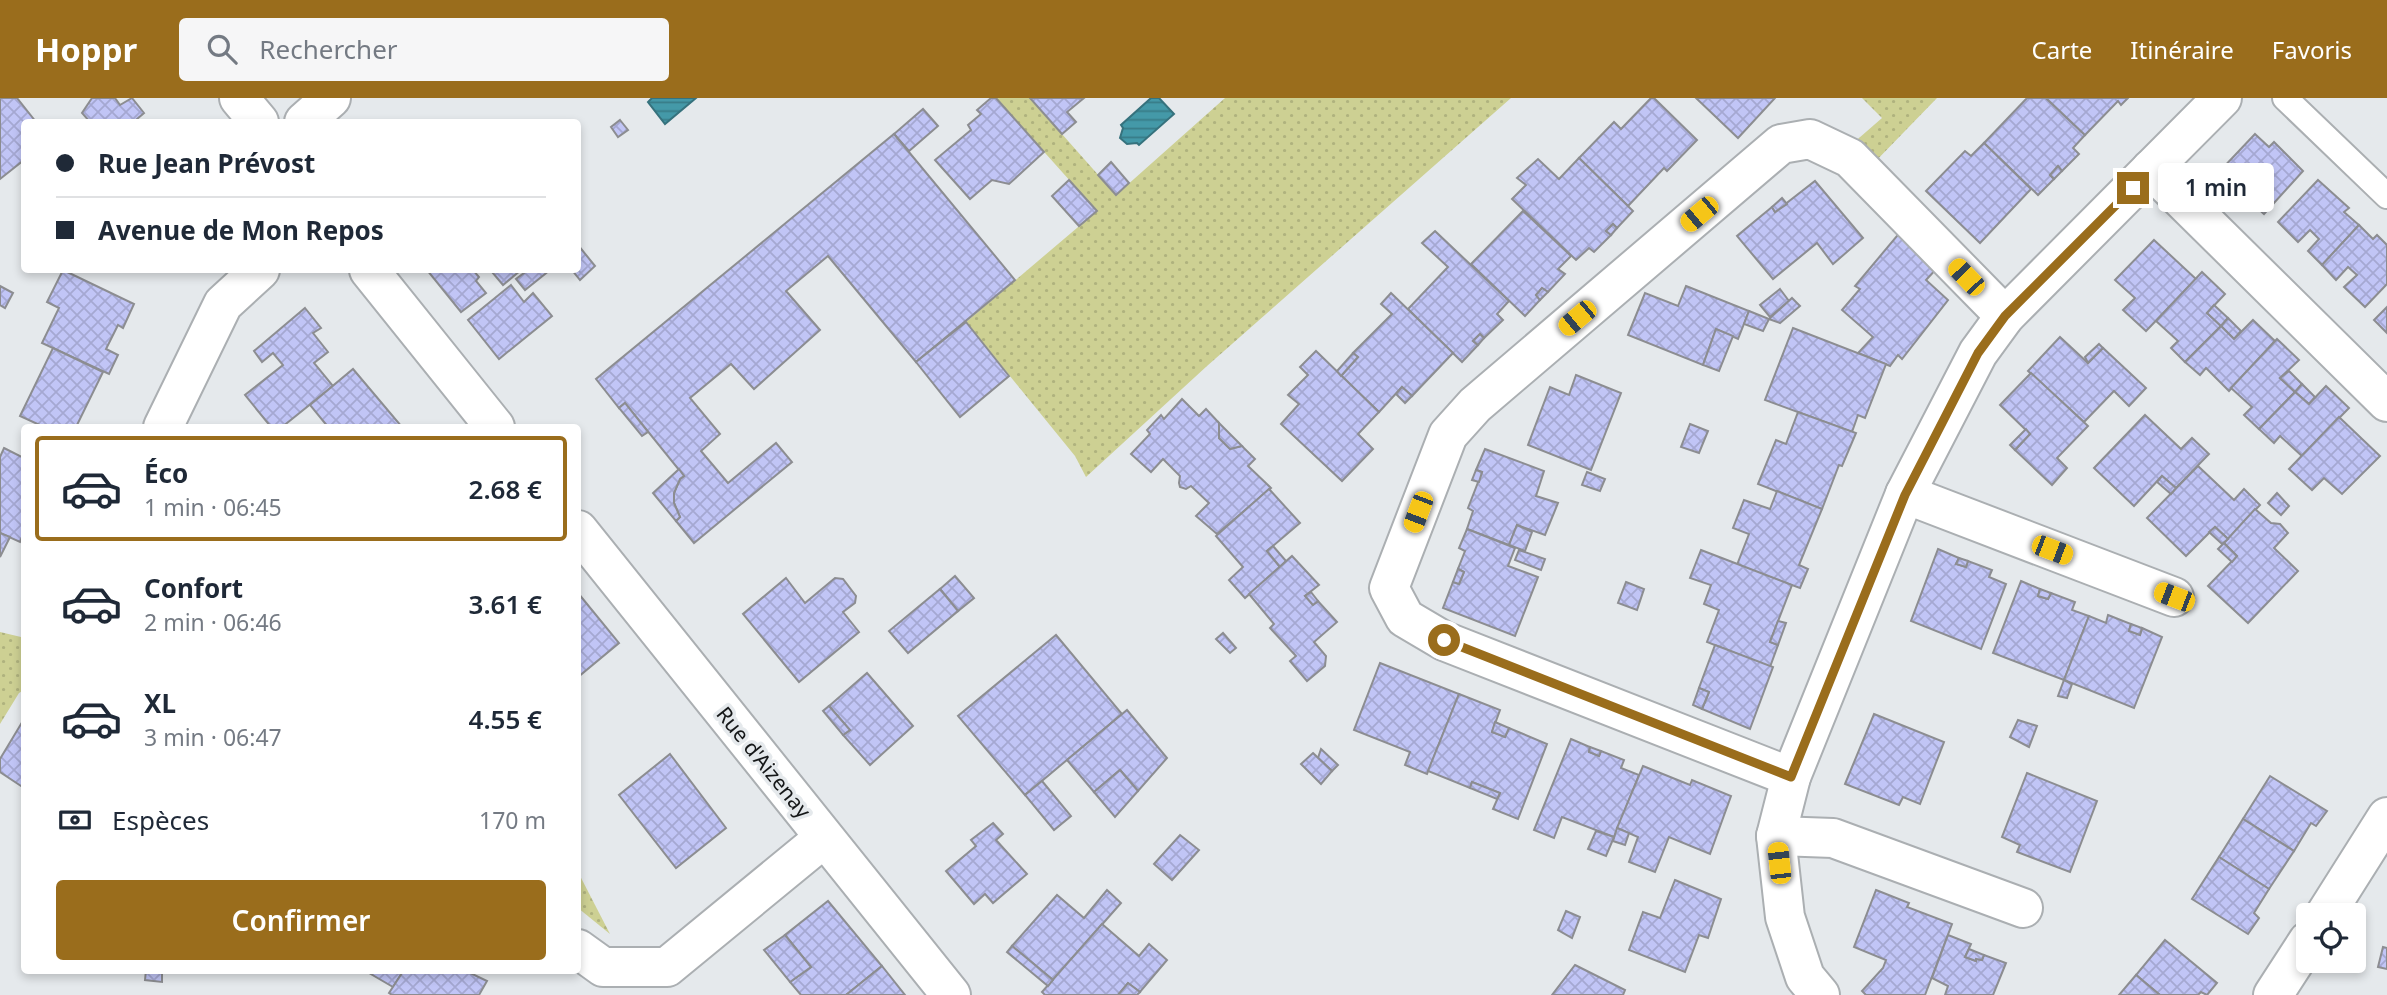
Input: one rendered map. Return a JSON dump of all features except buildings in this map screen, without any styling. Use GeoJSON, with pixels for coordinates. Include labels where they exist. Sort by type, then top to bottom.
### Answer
{"type":"FeatureCollection","features":[{"type":"Feature","properties":{"kind":"street"},"geometry":{"type":"LineString","coordinates":[[239,98],[256,119]]}},
{"type":"Feature","properties":{"kind":"street"},"geometry":{"type":"LineString","coordinates":[[307,119],[331,98]]}},
{"type":"Feature","properties":{"kind":"street"},"geometry":{"type":"LineString","coordinates":[[1820,995],[1805,977],[1785,916],[1776,836],[1791,777],[1905,495],[1978,353],[2005,316],[2222,98]]}},
{"type":"Feature","properties":{"kind":"street"},"geometry":{"type":"LineString","coordinates":[[1791,777],[1444,640],[1405,618],[1389,589],[1448,435],[1475,405],[1781,144],[1810,139],[1850,158],[2005,316]]}},
{"type":"Feature","properties":{"kind":"street"},"geometry":{"type":"LineString","coordinates":[[2151,169],[2387,402]]}},
{"type":"Feature","properties":{"kind":"street"},"geometry":{"type":"LineString","coordinates":[[164,424],[223,304],[257,273]]}},
{"type":"Feature","properties":{"kind":"street"},"geometry":{"type":"LineString","coordinates":[[371,273],[493,424]]}},
{"type":"Feature","properties":{"kind":"street"},"geometry":{"type":"LineString","coordinates":[[1905,495],[2174,597]]}},
{"type":"Feature","properties":{"kind":"street","name":"Rue d'Aizenay"},"geometry":{"type":"LineString","coordinates":[[581,534],[951,995]]}},
{"type":"Feature","properties":{"kind":"street"},"geometry":{"type":"LineString","coordinates":[[2333,903],[2387,817]]}},
{"type":"Feature","properties":{"kind":"street"},"geometry":{"type":"LineString","coordinates":[[1776,836],[1833,838],[2023,908]]}},
{"type":"Feature","properties":{"kind":"street"},"geometry":{"type":"LineString","coordinates":[[581,951],[603,967],[667,967],[824,838]]}},
{"type":"Feature","properties":{"kind":"street"},"geometry":{"type":"LineString","coordinates":[[2273,995],[2296,960]]}},
{"type":"Feature","properties":{"kind":"lane"},"geometry":{"type":"LineString","coordinates":[[2285,98],[2387,196]]}},
{"type":"Feature","properties":{"kind":"green space"},"geometry":{"type":"Polygon","coordinates":[[[996,98],[1030,98],[1116,195],[1225,98],[1511,98],[1207,366],[1086,477],[1075,456],[966,322],[1097,211],[996,98]]]}},
{"type":"Feature","properties":{"kind":"green space"},"geometry":{"type":"Polygon","coordinates":[[[1862,98],[1937,98],[1871,166],[1851,145],[1882,118],[1862,98]]]}},
{"type":"Feature","properties":{"kind":"green space"},"geometry":{"type":"Polygon","coordinates":[[[0,632],[21,637],[21,692],[0,724],[0,632]]]}},
{"type":"Feature","properties":{"kind":"green space"},"geometry":{"type":"Polygon","coordinates":[[[581,878],[610,934],[581,910],[581,878]]]}},
{"type":"Feature","properties":{"kind":"water"},"geometry":{"type":"Polygon","coordinates":[[[652,98],[696,98],[665,124],[648,102],[652,98]]]}},
{"type":"Feature","properties":{"kind":"water"},"geometry":{"type":"Polygon","coordinates":[[[1151,98],[1159,98],[1174,114],[1139,145],[1127,144],[1120,138],[1123,128],[1121,125],[1151,98]]]}},
{"type":"Feature","properties":{"kind":"route"},"geometry":{"type":"LineString","coordinates":[[1444,640],[1791,777],[1905,495],[1978,353],[2005,316],[2133,188]]}}]}
